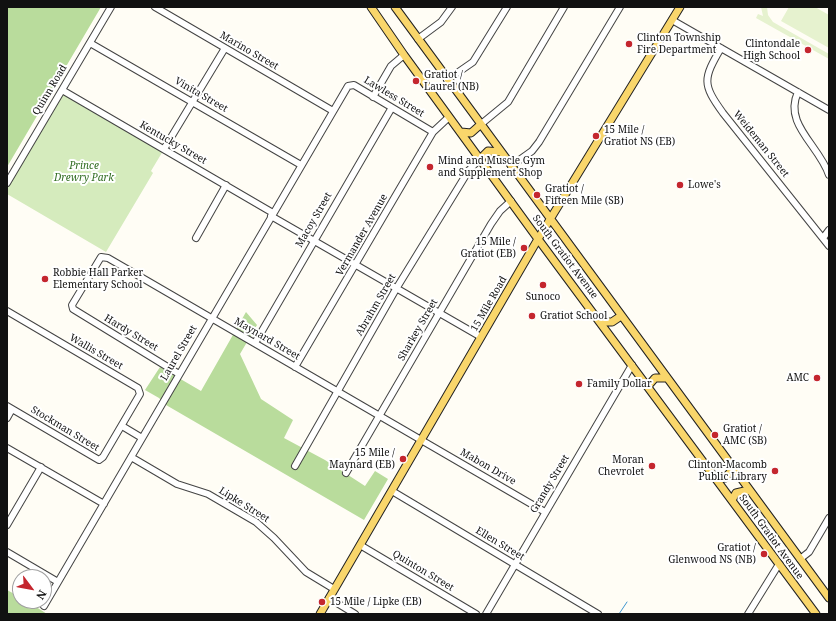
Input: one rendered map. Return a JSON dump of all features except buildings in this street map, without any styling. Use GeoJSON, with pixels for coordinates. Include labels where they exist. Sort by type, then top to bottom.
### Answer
{"type":"FeatureCollection","features":[{"type":"Feature","properties":{"kind":"main road","name":"South Gratiot Avenue"},"geometry":{"type":"LineString","coordinates":[[371,7],[404,55],[538,239],[816,614]]}},
{"type":"Feature","properties":{"kind":"main road","name":"South Gratiot Avenue"},"geometry":{"type":"LineString","coordinates":[[395,7],[447,80],[829,598]]}},
{"type":"Feature","properties":{"kind":"main road","name":"15 Mile Road"},"geometry":{"type":"LineString","coordinates":[[320,614],[538,239],[680,7]]}},
{"type":"Feature","properties":{"kind":"main road"},"geometry":{"type":"LineString","coordinates":[[461,132],[471,133],[480,124]]}},
{"type":"Feature","properties":{"kind":"main road"},"geometry":{"type":"LineString","coordinates":[[480,159],[488,151],[500,152]]}},
{"type":"Feature","properties":{"kind":"main road"},"geometry":{"type":"LineString","coordinates":[[601,322],[612,322],[621,316]]}},
{"type":"Feature","properties":{"kind":"main road"},"geometry":{"type":"LineString","coordinates":[[648,386],[655,378],[667,378]]}},
{"type":"Feature","properties":{"kind":"main road"},"geometry":{"type":"LineString","coordinates":[[716,478],[725,478],[734,469]]}},
{"type":"Feature","properties":{"kind":"main road"},"geometry":{"type":"LineString","coordinates":[[732,500],[733,496],[739,491],[749,490]]}},
{"type":"Feature","properties":{"kind":"street","name":"Quinn Road"},"geometry":{"type":"LineString","coordinates":[[7,183],[111,7]]}},
{"type":"Feature","properties":{"kind":"street","name":"Marino Street"},"geometry":{"type":"LineString","coordinates":[[155,7],[333,111]]}},
{"type":"Feature","properties":{"kind":"street"},"geometry":{"type":"LineString","coordinates":[[418,39],[441,22],[452,7]]}},
{"type":"Feature","properties":{"kind":"street"},"geometry":{"type":"LineString","coordinates":[[447,80],[473,62],[507,7]]}},
{"type":"Feature","properties":{"kind":"street"},"geometry":{"type":"LineString","coordinates":[[480,124],[508,102],[564,7]]}},
{"type":"Feature","properties":{"kind":"street"},"geometry":{"type":"LineString","coordinates":[[511,166],[532,151],[539,142],[620,7]]}},
{"type":"Feature","properties":{"kind":"street"},"geometry":{"type":"LineString","coordinates":[[672,20],[829,110]]}},
{"type":"Feature","properties":{"kind":"street","name":"Vinita Street"},"geometry":{"type":"LineString","coordinates":[[90,43],[301,165]]}},
{"type":"Feature","properties":{"kind":"street"},"geometry":{"type":"LineString","coordinates":[[164,149],[225,48]]}},
{"type":"Feature","properties":{"kind":"street","name":"Weideman Street"},"geometry":{"type":"LineString","coordinates":[[721,48],[709,70],[707,78],[709,92],[723,113],[829,246]]}},
{"type":"Feature","properties":{"kind":"street"},"geometry":{"type":"LineString","coordinates":[[373,97],[391,66],[404,55]]}},
{"type":"Feature","properties":{"kind":"street","name":"Lawless Street"},"geometry":{"type":"LineString","coordinates":[[333,111],[346,89],[351,85],[433,132]]}},
{"type":"Feature","properties":{"kind":"street","name":"Kentucky Street"},"geometry":{"type":"LineString","coordinates":[[62,90],[226,185],[313,241],[481,337]]}},
{"type":"Feature","properties":{"kind":"street"},"geometry":{"type":"LineString","coordinates":[[798,92],[794,105],[794,117],[820,155],[829,176]]}},
{"type":"Feature","properties":{"kind":"street","name":"Macoy Street"},"geometry":{"type":"LineString","coordinates":[[255,343],[391,109]]}},
{"type":"Feature","properties":{"kind":"street","name":"Laurel Street"},"geometry":{"type":"LineString","coordinates":[[52,592],[333,111]]}},
{"type":"Feature","properties":{"kind":"street","name":"Vermander Avenue"},"geometry":{"type":"LineString","coordinates":[[295,367],[433,132],[449,117]]}},
{"type":"Feature","properties":{"kind":"street","name":"Abrahm Street"},"geometry":{"type":"LineString","coordinates":[[295,466],[396,289],[469,170],[480,159]]}},
{"type":"Feature","properties":{"kind":"street"},"geometry":{"type":"LineString","coordinates":[[196,238],[226,185]]}},
{"type":"Feature","properties":{"kind":"street","name":"Sharkey Street"},"geometry":{"type":"LineString","coordinates":[[346,473],[496,217],[511,201]]}},
{"type":"Feature","properties":{"kind":"street"},"geometry":{"type":"LineString","coordinates":[[823,238],[829,230]]}},
{"type":"Feature","properties":{"kind":"street","name":"Maynard Street"},"geometry":{"type":"LineString","coordinates":[[73,309],[72,306],[99,260],[103,256],[421,440]]}},
{"type":"Feature","properties":{"kind":"street","name":"Hardy Street"},"geometry":{"type":"LineString","coordinates":[[73,309],[179,374]]}},
{"type":"Feature","properties":{"kind":"street","name":"Wallis Street"},"geometry":{"type":"LineString","coordinates":[[7,311],[138,388],[140,392],[139,396],[122,426]]}},
{"type":"Feature","properties":{"kind":"street","name":"Grandy Street"},"geometry":{"type":"LineString","coordinates":[[486,614],[632,365]]}},
{"type":"Feature","properties":{"kind":"street"},"geometry":{"type":"LineString","coordinates":[[7,418],[10,407]]}},
{"type":"Feature","properties":{"kind":"street","name":"Stockman Street"},"geometry":{"type":"LineString","coordinates":[[10,407],[99,460],[103,457],[122,426]]}},
{"type":"Feature","properties":{"kind":"street"},"geometry":{"type":"LineString","coordinates":[[122,426],[142,438]]}},
{"type":"Feature","properties":{"kind":"street","name":"Mabon Drive"},"geometry":{"type":"LineString","coordinates":[[421,440],[545,512]]}},
{"type":"Feature","properties":{"kind":"street"},"geometry":{"type":"LineString","coordinates":[[7,448],[104,504]]}},
{"type":"Feature","properties":{"kind":"street","name":"Lipke Street"},"geometry":{"type":"LineString","coordinates":[[131,457],[177,484],[208,494],[256,522],[274,538],[306,572],[334,589]]}},
{"type":"Feature","properties":{"kind":"street"},"geometry":{"type":"LineString","coordinates":[[7,526],[40,467]]}},
{"type":"Feature","properties":{"kind":"street","name":"Ellen Street"},"geometry":{"type":"LineString","coordinates":[[392,492],[598,614]]}},
{"type":"Feature","properties":{"kind":"street"},"geometry":{"type":"LineString","coordinates":[[800,559],[809,552],[829,518]]}},
{"type":"Feature","properties":{"kind":"street","name":"Quinton Street"},"geometry":{"type":"LineString","coordinates":[[360,545],[476,614]]}},
{"type":"Feature","properties":{"kind":"street"},"geometry":{"type":"LineString","coordinates":[[7,552],[58,582]]}},
{"type":"Feature","properties":{"kind":"street"},"geometry":{"type":"LineString","coordinates":[[748,614],[779,564]]}},
{"type":"Feature","properties":{"kind":"street"},"geometry":{"type":"LineString","coordinates":[[329,598],[355,614]]}},
{"type":"Feature","properties":{"kind":"green space"},"geometry":{"type":"Polygon","coordinates":[[[7,7],[101,7],[7,167],[7,7]]]}},
{"type":"Feature","properties":{"kind":"green space"},"geometry":{"type":"Polygon","coordinates":[[[761,7],[767,7],[768,15],[773,22],[829,54],[829,59],[756,18],[758,14],[763,16],[761,7]]]}},
{"type":"Feature","properties":{"kind":"green space"},"geometry":{"type":"Polygon","coordinates":[[[789,7],[815,7],[829,15],[829,48],[781,21],[789,7]]]}},
{"type":"Feature","properties":{"kind":"green space","name":"Prince Drewry Park"},"geometry":{"type":"Polygon","coordinates":[[[63,93],[163,151],[151,171],[153,173],[106,252],[7,194],[7,189],[63,93]]]}},
{"type":"Feature","properties":{"kind":"green space"},"geometry":{"type":"Polygon","coordinates":[[[246,312],[257,325],[240,354],[261,399],[293,420],[284,438],[325,460],[365,486],[375,471],[388,479],[364,520],[166,405],[159,398],[145,390],[160,367],[201,391],[246,312]]]}},
{"type":"Feature","properties":{"kind":"green space"},"geometry":{"type":"Polygon","coordinates":[[[7,590],[12,593],[12,609],[39,609],[47,614],[7,614],[7,590]]]}},
{"type":"Feature","properties":{"kind":"waterway"},"geometry":{"type":"LineString","coordinates":[[619,614],[627,602]]}},
{"type":"Feature","properties":{"kind":"place","name":"Clinton Township Fire Department"},"geometry":{"type":"Point","coordinates":[629,44]}},
{"type":"Feature","properties":{"kind":"place","name":"Clintondale High School"},"geometry":{"type":"Point","coordinates":[808,50]}},
{"type":"Feature","properties":{"kind":"place","name":"Gratiot / Laurel (NB)"},"geometry":{"type":"Point","coordinates":[416,81]}},
{"type":"Feature","properties":{"kind":"place","name":"15 Mile / Gratiot NS (EB)"},"geometry":{"type":"Point","coordinates":[596,136]}},
{"type":"Feature","properties":{"kind":"place","name":"Mind and Muscle Gym and Supplement Shop"},"geometry":{"type":"Point","coordinates":[430,167]}},
{"type":"Feature","properties":{"kind":"place","name":"Lowe's"},"geometry":{"type":"Point","coordinates":[680,185]}},
{"type":"Feature","properties":{"kind":"place","name":"Gratiot / Fifteen Mile (SB)"},"geometry":{"type":"Point","coordinates":[537,195]}},
{"type":"Feature","properties":{"kind":"place","name":"15 Mile / Gratiot (EB)"},"geometry":{"type":"Point","coordinates":[524,248]}},
{"type":"Feature","properties":{"kind":"place","name":"Robbie Hall Parker Elementary School"},"geometry":{"type":"Point","coordinates":[45,279]}},
{"type":"Feature","properties":{"kind":"place","name":"Sunoco"},"geometry":{"type":"Point","coordinates":[543,285]}},
{"type":"Feature","properties":{"kind":"place","name":"Gratiot School"},"geometry":{"type":"Point","coordinates":[532,316]}},
{"type":"Feature","properties":{"kind":"place","name":"AMC"},"geometry":{"type":"Point","coordinates":[817,378]}},
{"type":"Feature","properties":{"kind":"place","name":"Family Dollar"},"geometry":{"type":"Point","coordinates":[579,384]}},
{"type":"Feature","properties":{"kind":"place","name":"Gratiot / AMC (SB)"},"geometry":{"type":"Point","coordinates":[715,435]}},
{"type":"Feature","properties":{"kind":"place","name":"15 Mile / Maynard (EB)"},"geometry":{"type":"Point","coordinates":[403,459]}},
{"type":"Feature","properties":{"kind":"place","name":"Moran Chevrolet"},"geometry":{"type":"Point","coordinates":[652,466]}},
{"type":"Feature","properties":{"kind":"place","name":"Clinton-Macomb Public Library"},"geometry":{"type":"Point","coordinates":[775,471]}},
{"type":"Feature","properties":{"kind":"place","name":"Gratiot / Glenwood NS (NB)"},"geometry":{"type":"Point","coordinates":[764,554]}},
{"type":"Feature","properties":{"kind":"place","name":"15 Mile / Lipke (EB)"},"geometry":{"type":"Point","coordinates":[322,602]}}]}
